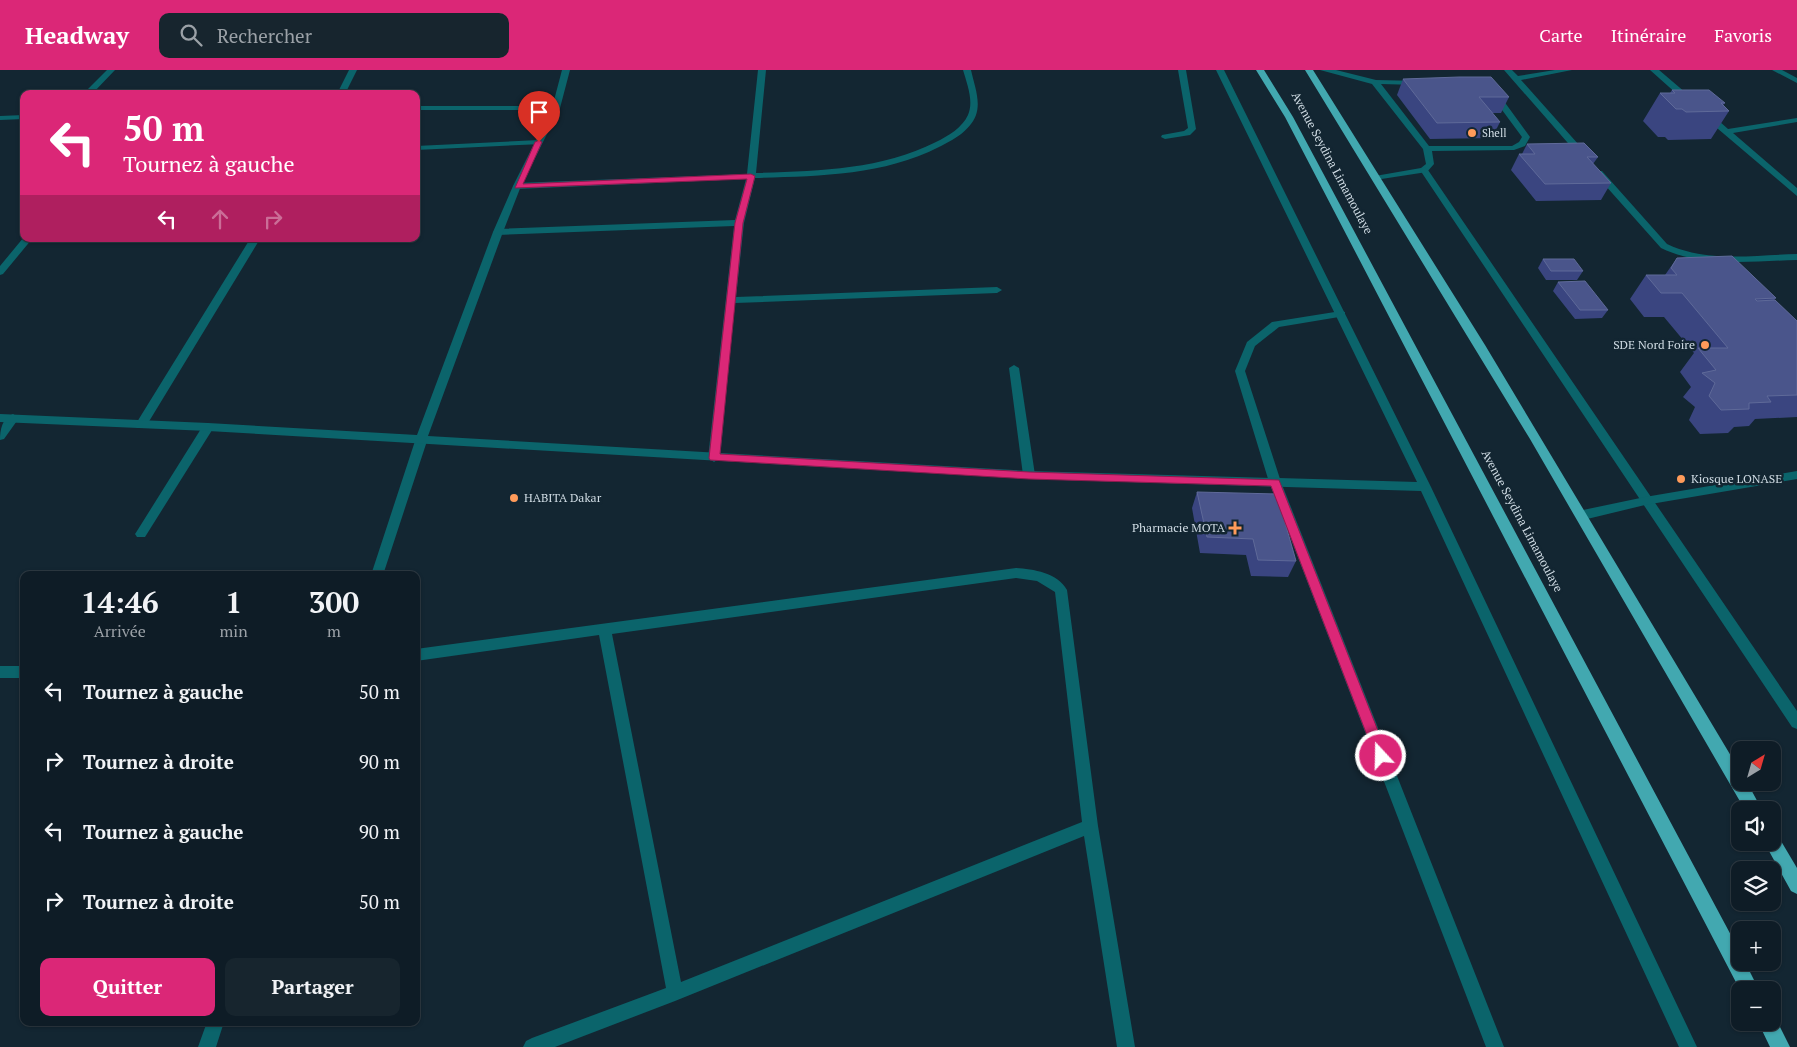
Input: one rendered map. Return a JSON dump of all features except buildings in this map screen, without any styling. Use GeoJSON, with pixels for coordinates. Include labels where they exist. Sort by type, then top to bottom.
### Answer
{"type":"FeatureCollection","features":[{"type":"Feature","properties":{"kind":"highway","name":"Avenue Seydina Limamoulaye"},"geometry":{"type":"LineString","coordinates":[[1260,70],[1289,117],[1745,981]]}},
{"type":"Feature","properties":{"kind":"highway","name":"Avenue Seydina Limamoulaye"},"geometry":{"type":"LineString","coordinates":[[1310,70],[1583,515],[1749,801]]}},
{"type":"Feature","properties":{"kind":"highway"},"geometry":{"type":"LineString","coordinates":[[1777,851],[1797,885]]}},
{"type":"Feature","properties":{"kind":"highway"},"geometry":{"type":"LineString","coordinates":[[1772,1031],[1780,1047]]}},
{"type":"Feature","properties":{"kind":"street"},"geometry":{"type":"LineString","coordinates":[[91,90],[111,70]]}},
{"type":"Feature","properties":{"kind":"street"},"geometry":{"type":"LineString","coordinates":[[344,90],[353,70]]}},
{"type":"Feature","properties":{"kind":"street"},"geometry":{"type":"LineString","coordinates":[[379,571],[421,441],[498,232],[517,186],[556,108],[566,70]]}},
{"type":"Feature","properties":{"kind":"street"},"geometry":{"type":"LineString","coordinates":[[714,458],[733,300],[739,223],[751,176],[762,70]]}},
{"type":"Feature","properties":{"kind":"street"},"geometry":{"type":"LineString","coordinates":[[517,186],[849,172],[910,158],[962,131],[973,114],[972,88],[967,70]]}},
{"type":"Feature","properties":{"kind":"street"},"geometry":{"type":"LineString","coordinates":[[1165,137],[1188,133],[1192,129],[1182,70]]}},
{"type":"Feature","properties":{"kind":"street"},"geometry":{"type":"LineString","coordinates":[[1220,70],[1426,487],[1688,1047]]}},
{"type":"Feature","properties":{"kind":"street"},"geometry":{"type":"LineString","coordinates":[[1324,70],[1375,82],[1424,84]]}},
{"type":"Feature","properties":{"kind":"street"},"geometry":{"type":"LineString","coordinates":[[1508,70],[1664,246],[1675,253],[1695,257],[1797,257]]}},
{"type":"Feature","properties":{"kind":"street"},"geometry":{"type":"LineString","coordinates":[[1516,79],[1568,70]]}},
{"type":"Feature","properties":{"kind":"street"},"geometry":{"type":"LineString","coordinates":[[1654,70],[1797,193]]}},
{"type":"Feature","properties":{"kind":"street"},"geometry":{"type":"LineString","coordinates":[[1776,70],[1797,81]]}},
{"type":"Feature","properties":{"kind":"street"},"geometry":{"type":"LineString","coordinates":[[1375,82],[1427,150],[1430,164],[1424,170],[1378,178]]}},
{"type":"Feature","properties":{"kind":"street"},"geometry":{"type":"LineString","coordinates":[[1427,150],[1514,148],[1522,144],[1526,137],[1494,94],[1489,92]]}},
{"type":"Feature","properties":{"kind":"street"},"geometry":{"type":"LineString","coordinates":[[420,108],[556,108]]}},
{"type":"Feature","properties":{"kind":"street"},"geometry":{"type":"LineString","coordinates":[[0,118],[20,117]]}},
{"type":"Feature","properties":{"kind":"street"},"geometry":{"type":"LineString","coordinates":[[1727,132],[1797,120]]}},
{"type":"Feature","properties":{"kind":"street"},"geometry":{"type":"LineString","coordinates":[[420,148],[539,142]]}},
{"type":"Feature","properties":{"kind":"street"},"geometry":{"type":"LineString","coordinates":[[1424,170],[1645,501],[1797,723]]}},
{"type":"Feature","properties":{"kind":"street"},"geometry":{"type":"LineString","coordinates":[[498,232],[739,223]]}},
{"type":"Feature","properties":{"kind":"street"},"geometry":{"type":"LineString","coordinates":[[0,272],[25,242]]}},
{"type":"Feature","properties":{"kind":"street"},"geometry":{"type":"LineString","coordinates":[[140,425],[253,242]]}},
{"type":"Feature","properties":{"kind":"street"},"geometry":{"type":"LineString","coordinates":[[733,300],[997,290]]}},
{"type":"Feature","properties":{"kind":"street"},"geometry":{"type":"LineString","coordinates":[[1342,314],[1276,324],[1251,344],[1240,371],[1275,482],[1495,1047]]}},
{"type":"Feature","properties":{"kind":"street"},"geometry":{"type":"LineString","coordinates":[[1014,368],[1029,475]]}},
{"type":"Feature","properties":{"kind":"street"},"geometry":{"type":"LineString","coordinates":[[0,418],[208,427],[421,441],[1029,475],[1426,487]]}},
{"type":"Feature","properties":{"kind":"street"},"geometry":{"type":"LineString","coordinates":[[0,436],[13,418]]}},
{"type":"Feature","properties":{"kind":"street"},"geometry":{"type":"LineString","coordinates":[[141,534],[208,427]]}},
{"type":"Feature","properties":{"kind":"street"},"geometry":{"type":"LineString","coordinates":[[1583,515],[1645,501],[1797,475]]}},
{"type":"Feature","properties":{"kind":"street"},"geometry":{"type":"LineString","coordinates":[[420,653],[1016,573],[1040,576],[1051,581],[1061,590],[1090,826],[1126,1047]]}},
{"type":"Feature","properties":{"kind":"street"},"geometry":{"type":"LineString","coordinates":[[604,629],[675,993]]}},
{"type":"Feature","properties":{"kind":"street"},"geometry":{"type":"LineString","coordinates":[[0,672],[20,672]]}},
{"type":"Feature","properties":{"kind":"street"},"geometry":{"type":"LineString","coordinates":[[532,1047],[675,993],[1090,826]]}},
{"type":"Feature","properties":{"kind":"street"},"geometry":{"type":"LineString","coordinates":[[207,1047],[215,1026]]}},
{"type":"Feature","properties":{"kind":"place","name":"Shell"},"geometry":{"type":"Point","coordinates":[1472,133]}},
{"type":"Feature","properties":{"kind":"place","name":"SDE Nord Foire"},"geometry":{"type":"Point","coordinates":[1705,345]}},
{"type":"Feature","properties":{"kind":"place","name":"Kiosque LONASE"},"geometry":{"type":"Point","coordinates":[1681,479]}},
{"type":"Feature","properties":{"kind":"place","name":"HABITA Dakar"},"geometry":{"type":"Point","coordinates":[514,498]}},
{"type":"Feature","properties":{"kind":"place","name":"Pharmacie MOTA"},"geometry":{"type":"Point","coordinates":[1235,528]}},
{"type":"Feature","properties":{"kind":"route"},"geometry":{"type":"LineString","coordinates":[[539,142],[517,186],[751,176],[749,190],[739,223],[733,300],[714,458],[1029,475],[1275,482],[1381,756]]}}]}
